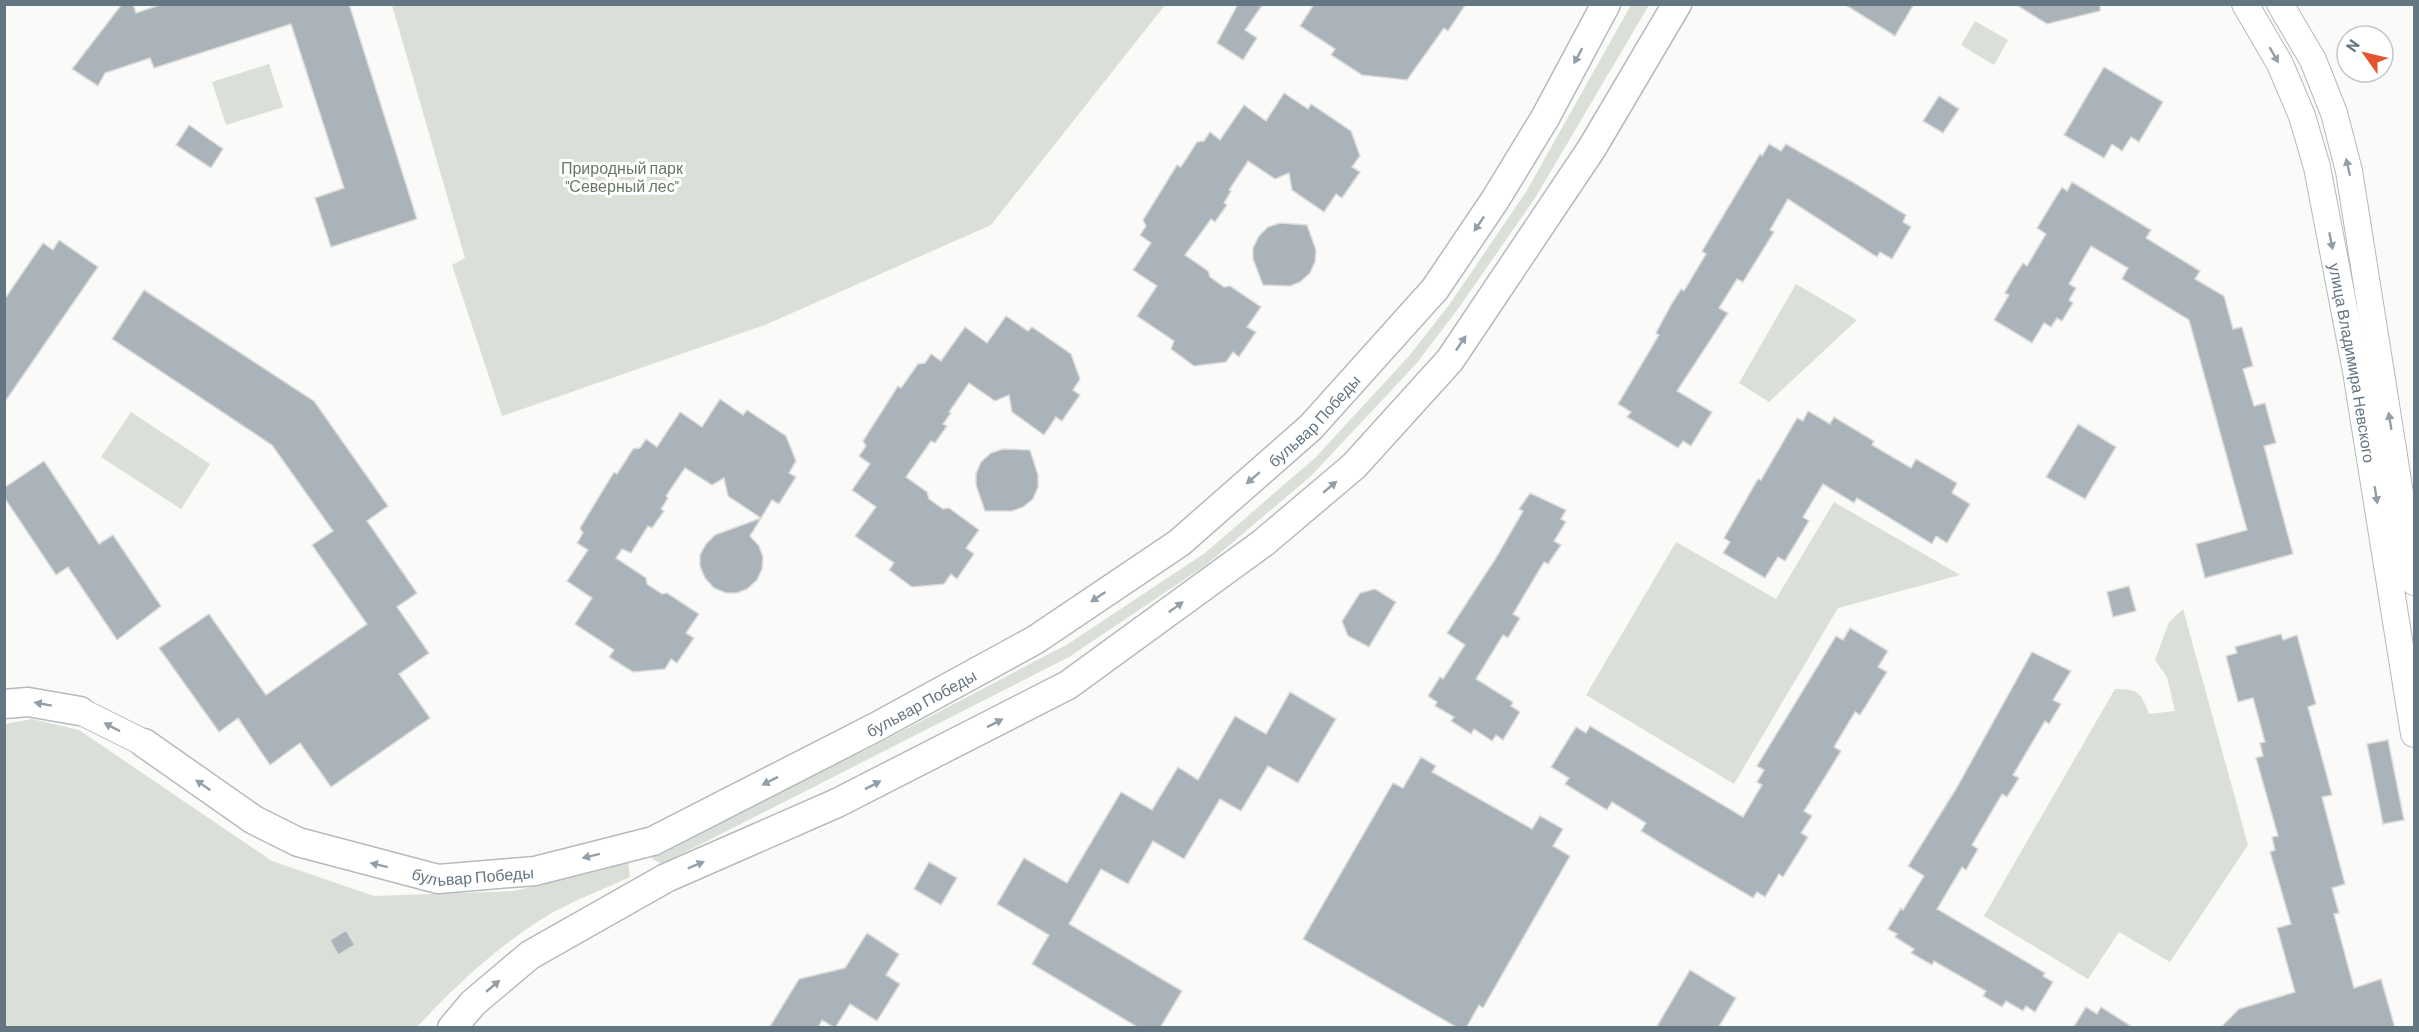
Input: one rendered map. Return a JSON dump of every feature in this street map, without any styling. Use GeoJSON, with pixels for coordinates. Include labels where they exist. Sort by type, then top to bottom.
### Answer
{"type":"FeatureCollection","features":[{"type":"Feature","properties":{"kind":"main road","name":"бульвар Победы"},"geometry":{"type":"LineString","coordinates":[[144,743],[254,820],[298,842],[438,879],[535,871],[653,841],[876,727],[1035,640],[1179,543],[1311,427],[1435,289],[1495,200],[1545,118],[1606,4]]}},
{"type":"Feature","properties":{"kind":"main road"},"geometry":{"type":"LineString","coordinates":[[452,1028],[473,1003],[530,955],[666,878],[837,803],[1068,685],[1263,543],[1354,466],[1450,360],[1592,148],[1677,4]]}},
{"type":"Feature","properties":{"kind":"main road","name":"бульвар Победы"},"geometry":{"type":"LineString","coordinates":[[4,704],[28,702],[80,711]]}},
{"type":"Feature","properties":{"kind":"main road"},"geometry":{"type":"LineString","coordinates":[[653,841],[646,851],[645,864],[654,874],[666,878]]}},
{"type":"Feature","properties":{"kind":"main road"},"geometry":{"type":"LineString","coordinates":[[620,849],[631,852],[641,865],[644,876],[638,894]]}},
{"type":"Feature","properties":{"kind":"street","name":"улица Владимира Невского"},"geometry":{"type":"LineString","coordinates":[[2245,4],[2280,64],[2302,116],[2316,167],[2356,371],[2415,734]]}},
{"type":"Feature","properties":{"kind":"street","name":"улица Владимира Невского"},"geometry":{"type":"LineString","coordinates":[[2280,4],[2313,60],[2334,113],[2349,171],[2415,582]]}},
{"type":"Feature","properties":{"kind":"street","name":"бульвар Победы"},"geometry":{"type":"LineString","coordinates":[[80,711],[144,743]]}},
{"type":"Feature","properties":{"kind":"green space","name":"Природный парк \"Северный лес\""},"geometry":{"type":"Polygon","coordinates":[[[392,4],[1165,5],[991,225],[765,325],[502,416],[452,265],[465,258],[392,4]]]}},
{"type":"Feature","properties":{"kind":"green space"},"geometry":{"type":"Polygon","coordinates":[[[1631,5],[1649,5],[1535,198],[1458,309],[1416,364],[1311,476],[1206,565],[1069,657],[662,864],[652,859],[657,849],[868,749],[1068,644],[1205,553],[1315,458],[1409,356],[1449,305],[1526,192],[1631,5]]]}},
{"type":"Feature","properties":{"kind":"green space"},"geometry":{"type":"Polygon","coordinates":[[[1975,21],[2008,40],[1994,65],[1961,45],[1975,21]]]}},
{"type":"Feature","properties":{"kind":"green space"},"geometry":{"type":"Polygon","coordinates":[[[269,64],[283,107],[226,125],[212,82],[269,64]]]}},
{"type":"Feature","properties":{"kind":"green space"},"geometry":{"type":"Polygon","coordinates":[[[1796,284],[1857,320],[1769,402],[1739,383],[1796,284]]]}},
{"type":"Feature","properties":{"kind":"green space"},"geometry":{"type":"Polygon","coordinates":[[[131,412],[210,464],[181,509],[101,457],[131,412]]]}},
{"type":"Feature","properties":{"kind":"green space"},"geometry":{"type":"Polygon","coordinates":[[[1834,502],[1960,575],[1838,608],[1734,784],[1586,695],[1676,542],[1776,599],[1834,502]]]}},
{"type":"Feature","properties":{"kind":"green space"},"geometry":{"type":"Polygon","coordinates":[[[2183,609],[2248,845],[2170,962],[2119,932],[2088,979],[1984,916],[2115,689],[2135,691],[2144,701],[2149,714],[2175,711],[2167,677],[2155,660],[2169,622],[2183,609]]]}},
{"type":"Feature","properties":{"kind":"green space"},"geometry":{"type":"Polygon","coordinates":[[[32,719],[79,730],[272,861],[374,896],[514,891],[610,868],[628,860],[630,877],[569,904],[514,938],[479,966],[417,1027],[5,1028],[5,724],[32,719]]]}},
{"type":"Feature","properties":{"kind":"building"},"geometry":{"type":"Polygon","coordinates":[[[122,4],[133,4],[136,13],[162,4],[349,4],[417,219],[331,247],[315,198],[344,188],[291,24],[154,68],[150,58],[105,73],[98,86],[72,69],[122,4]]]}},
{"type":"Feature","properties":{"kind":"building"},"geometry":{"type":"Polygon","coordinates":[[[1238,4],[1263,4],[1245,30],[1257,38],[1243,60],[1217,43],[1238,4]]]}},
{"type":"Feature","properties":{"kind":"building"},"geometry":{"type":"Polygon","coordinates":[[[1314,4],[1466,4],[1448,31],[1444,28],[1407,80],[1362,75],[1331,55],[1335,49],[1300,26],[1314,4]]]}},
{"type":"Feature","properties":{"kind":"building"},"geometry":{"type":"Polygon","coordinates":[[[1844,4],[1914,4],[1895,36],[1844,4]]]}},
{"type":"Feature","properties":{"kind":"building"},"geometry":{"type":"Polygon","coordinates":[[[2015,4],[2100,4],[2100,11],[2047,24],[2015,4]]]}},
{"type":"Feature","properties":{"kind":"building"},"geometry":{"type":"Polygon","coordinates":[[[2104,67],[2163,102],[2139,142],[2131,137],[2122,151],[2112,144],[2104,158],[2064,135],[2104,67]]]}},
{"type":"Feature","properties":{"kind":"building"},"geometry":{"type":"Polygon","coordinates":[[[1284,93],[1308,109],[1311,104],[1351,131],[1360,156],[1352,167],[1360,172],[1342,198],[1336,194],[1324,212],[1292,190],[1289,173],[1275,179],[1248,161],[1229,190],[1231,191],[1224,203],[1227,205],[1215,222],[1211,219],[1185,255],[1208,271],[1210,277],[1224,287],[1230,286],[1261,307],[1247,327],[1256,332],[1239,357],[1233,352],[1226,362],[1194,366],[1171,349],[1174,341],[1137,316],[1157,286],[1133,270],[1151,243],[1140,235],[1146,226],[1143,220],[1177,165],[1181,167],[1197,142],[1204,141],[1210,132],[1220,140],[1244,105],[1266,121],[1284,93]]]}},
{"type":"Feature","properties":{"kind":"building"},"geometry":{"type":"Polygon","coordinates":[[[1939,96],[1959,109],[1943,133],[1923,121],[1939,96]]]}},
{"type":"Feature","properties":{"kind":"building"},"geometry":{"type":"Polygon","coordinates":[[[189,125],[223,149],[211,168],[176,145],[189,125]]]}},
{"type":"Feature","properties":{"kind":"building"},"geometry":{"type":"Polygon","coordinates":[[[1769,144],[1781,151],[1786,144],[1856,184],[1906,215],[1903,222],[1911,227],[1892,259],[1880,252],[1877,257],[1788,199],[1770,230],[1774,232],[1743,282],[1737,279],[1719,308],[1728,313],[1677,391],[1712,412],[1691,446],[1683,441],[1678,448],[1627,417],[1631,412],[1618,404],[1659,335],[1656,333],[1671,305],[1681,289],[1684,291],[1706,254],[1702,251],[1760,154],[1762,156],[1769,144]]]}},
{"type":"Feature","properties":{"kind":"building"},"geometry":{"type":"Polygon","coordinates":[[[2072,182],[2151,230],[2146,238],[2200,271],[2195,279],[2224,296],[2233,329],[2242,327],[2253,366],[2243,369],[2254,406],[2265,403],[2276,443],[2264,446],[2293,554],[2205,578],[2196,544],[2247,530],[2189,320],[2122,279],[2128,268],[2091,246],[2069,284],[2076,288],[2069,300],[2073,303],[2062,321],[2057,318],[2051,327],[2044,323],[2032,343],[1994,320],[2009,295],[2005,293],[2014,277],[2023,263],[2027,266],[2046,234],[2037,228],[2062,187],[2067,191],[2072,182]]]}},
{"type":"Feature","properties":{"kind":"building"},"geometry":{"type":"Polygon","coordinates":[[[1280,223],[1307,225],[1316,250],[1315,262],[1310,273],[1300,282],[1290,286],[1263,285],[1253,259],[1253,248],[1259,236],[1268,227],[1280,223]]]}},
{"type":"Feature","properties":{"kind":"building"},"geometry":{"type":"Polygon","coordinates":[[[59,240],[98,267],[4,403],[4,300],[43,243],[53,250],[59,240]]]}},
{"type":"Feature","properties":{"kind":"building"},"geometry":{"type":"Polygon","coordinates":[[[144,290],[314,401],[388,506],[367,521],[417,593],[397,607],[429,653],[399,674],[430,718],[331,787],[300,743],[270,765],[238,718],[219,732],[159,648],[209,614],[266,695],[367,624],[312,545],[333,531],[272,445],[112,339],[144,290]]]}},
{"type":"Feature","properties":{"kind":"building"},"geometry":{"type":"Polygon","coordinates":[[[1006,316],[1028,331],[1032,327],[1071,354],[1080,379],[1073,390],[1080,395],[1062,421],[1056,417],[1044,435],[1012,412],[1009,395],[995,401],[969,383],[949,412],[951,413],[943,424],[947,426],[935,443],[931,441],[906,477],[927,492],[929,499],[943,509],[949,508],[979,530],[966,548],[974,554],[957,579],[951,574],[944,584],[912,587],[889,570],[894,563],[855,536],[876,507],[852,490],[870,464],[859,456],[866,446],[863,441],[898,386],[901,388],[918,364],[925,363],[931,354],[941,361],[965,327],[987,343],[1006,316]]]}},
{"type":"Feature","properties":{"kind":"building"},"geometry":{"type":"Polygon","coordinates":[[[720,399],[743,415],[747,410],[786,436],[796,461],[789,473],[796,477],[779,504],[772,500],[761,518],[728,496],[724,478],[712,485],[685,468],[666,496],[668,498],[661,509],[664,511],[652,528],[648,526],[631,553],[622,549],[616,558],[646,578],[647,584],[662,594],[667,593],[699,614],[686,633],[694,638],[677,663],[671,659],[665,669],[633,672],[609,657],[614,650],[575,624],[592,598],[567,581],[588,550],[577,543],[583,533],[580,528],[614,472],[617,474],[633,449],[640,448],[646,439],[657,447],[680,412],[702,427],[720,399]]]}},
{"type":"Feature","properties":{"kind":"building"},"geometry":{"type":"Polygon","coordinates":[[[1808,411],[1830,424],[1834,417],[1874,441],[1872,445],[1911,468],[1916,459],[1957,483],[1952,493],[1970,504],[1947,543],[1936,536],[1932,544],[1857,498],[1854,503],[1823,484],[1803,517],[1809,521],[1785,561],[1778,557],[1765,578],[1723,553],[1730,542],[1724,538],[1758,479],[1761,480],[1797,418],[1803,421],[1808,411]]]}},
{"type":"Feature","properties":{"kind":"building"},"geometry":{"type":"Polygon","coordinates":[[[2078,424],[2116,447],[2085,499],[2046,477],[2078,424]]]}},
{"type":"Feature","properties":{"kind":"building"},"geometry":{"type":"Polygon","coordinates":[[[1003,449],[1030,450],[1038,475],[1038,487],[1033,499],[1023,507],[1012,511],[985,511],[976,485],[976,474],[981,462],[991,453],[1003,449]]]}},
{"type":"Feature","properties":{"kind":"building"},"geometry":{"type":"Polygon","coordinates":[[[44,461],[99,544],[113,535],[161,606],[117,640],[68,567],[56,575],[4,497],[4,488],[44,461]]]}},
{"type":"Feature","properties":{"kind":"building"},"geometry":{"type":"Polygon","coordinates":[[[1530,493],[1566,510],[1561,519],[1566,522],[1554,541],[1561,545],[1548,564],[1544,562],[1513,614],[1520,618],[1508,638],[1503,635],[1476,679],[1513,702],[1511,706],[1520,712],[1503,740],[1496,735],[1492,741],[1474,729],[1471,734],[1451,721],[1454,717],[1435,706],[1437,702],[1428,696],[1440,677],[1443,679],[1465,645],[1447,633],[1496,558],[1523,511],[1519,509],[1530,493]]]}},
{"type":"Feature","properties":{"kind":"building"},"geometry":{"type":"Polygon","coordinates":[[[761,518],[750,536],[759,546],[763,557],[762,569],[757,580],[747,589],[737,593],[726,593],[714,588],[705,578],[700,566],[700,555],[706,544],[715,535],[761,518]]]}},
{"type":"Feature","properties":{"kind":"building"},"geometry":{"type":"Polygon","coordinates":[[[2129,586],[2136,611],[2113,617],[2107,592],[2129,586]]]}},
{"type":"Feature","properties":{"kind":"building"},"geometry":{"type":"Polygon","coordinates":[[[1375,589],[1396,602],[1369,647],[1348,636],[1342,621],[1360,593],[1375,589]]]}},
{"type":"Feature","properties":{"kind":"building"},"geometry":{"type":"Polygon","coordinates":[[[1850,628],[1888,651],[1878,667],[1887,672],[1860,715],[1855,712],[1834,747],[1841,751],[1804,811],[1812,816],[1801,833],[1808,837],[1783,877],[1779,874],[1765,897],[1757,892],[1753,898],[1683,857],[1641,831],[1646,823],[1612,802],[1607,810],[1565,784],[1569,778],[1551,767],[1576,727],[1586,733],[1590,726],[1743,817],[1762,785],[1757,782],[1764,770],[1757,766],[1836,636],[1843,640],[1850,628]]]}},
{"type":"Feature","properties":{"kind":"building"},"geometry":{"type":"Polygon","coordinates":[[[2281,634],[2283,640],[2297,635],[2316,704],[2308,707],[2332,795],[2322,797],[2345,884],[2332,888],[2339,913],[2334,914],[2354,988],[2381,979],[2395,1028],[2220,1028],[2239,1009],[2295,992],[2277,928],[2291,924],[2270,852],[2275,850],[2272,837],[2278,836],[2256,758],[2263,756],[2260,743],[2265,742],[2253,698],[2238,702],[2226,656],[2237,653],[2235,647],[2281,634]]]}},
{"type":"Feature","properties":{"kind":"building"},"geometry":{"type":"Polygon","coordinates":[[[2032,652],[2071,671],[2053,700],[2061,704],[2049,724],[2045,721],[2013,775],[2019,778],[2007,797],[2002,794],[1972,845],[1978,849],[1966,870],[1962,867],[1937,909],[2045,973],[2043,976],[2053,982],[2035,1012],[2026,1006],[2023,1011],[2006,1001],[2002,1007],[1983,996],[1986,991],[1934,961],[1932,965],[1911,953],[1914,949],[1895,937],[1897,934],[1888,929],[1924,876],[1908,866],[1956,789],[2032,652]]]}},
{"type":"Feature","properties":{"kind":"building"},"geometry":{"type":"Polygon","coordinates":[[[1290,692],[1336,719],[1298,783],[1268,766],[1241,811],[1220,799],[1184,859],[1153,841],[1128,884],[1101,869],[1069,924],[1182,991],[1160,1028],[1139,1028],[1032,964],[1049,935],[997,904],[1024,858],[1067,883],[1121,792],[1152,810],[1178,767],[1198,780],[1235,716],[1266,734],[1290,692]]]}},
{"type":"Feature","properties":{"kind":"building"},"geometry":{"type":"Polygon","coordinates":[[[2388,740],[2404,820],[2383,824],[2367,744],[2388,740]]]}},
{"type":"Feature","properties":{"kind":"building"},"geometry":{"type":"Polygon","coordinates":[[[1421,757],[1436,766],[1432,772],[1532,829],[1540,816],[1563,829],[1553,846],[1570,856],[1483,1008],[1479,1005],[1466,1028],[1458,1028],[1303,939],[1393,783],[1403,788],[1421,757]]]}},
{"type":"Feature","properties":{"kind":"building"},"geometry":{"type":"Polygon","coordinates":[[[929,862],[957,878],[941,905],[914,889],[929,862]]]}},
{"type":"Feature","properties":{"kind":"building"},"geometry":{"type":"Polygon","coordinates":[[[346,930],[355,945],[338,955],[330,940],[346,930]]]}},
{"type":"Feature","properties":{"kind":"building"},"geometry":{"type":"Polygon","coordinates":[[[867,933],[899,954],[886,975],[900,984],[877,1021],[850,1004],[835,1028],[822,1020],[818,1028],[769,1028],[799,979],[845,968],[867,933]]]}},
{"type":"Feature","properties":{"kind":"building"},"geometry":{"type":"Polygon","coordinates":[[[1690,970],[1736,998],[1718,1028],[1656,1028],[1690,970]]]}},
{"type":"Feature","properties":{"kind":"building"},"geometry":{"type":"Polygon","coordinates":[[[2086,1007],[2097,1014],[2101,1007],[2134,1028],[2073,1028],[2086,1007]]]}}]}
